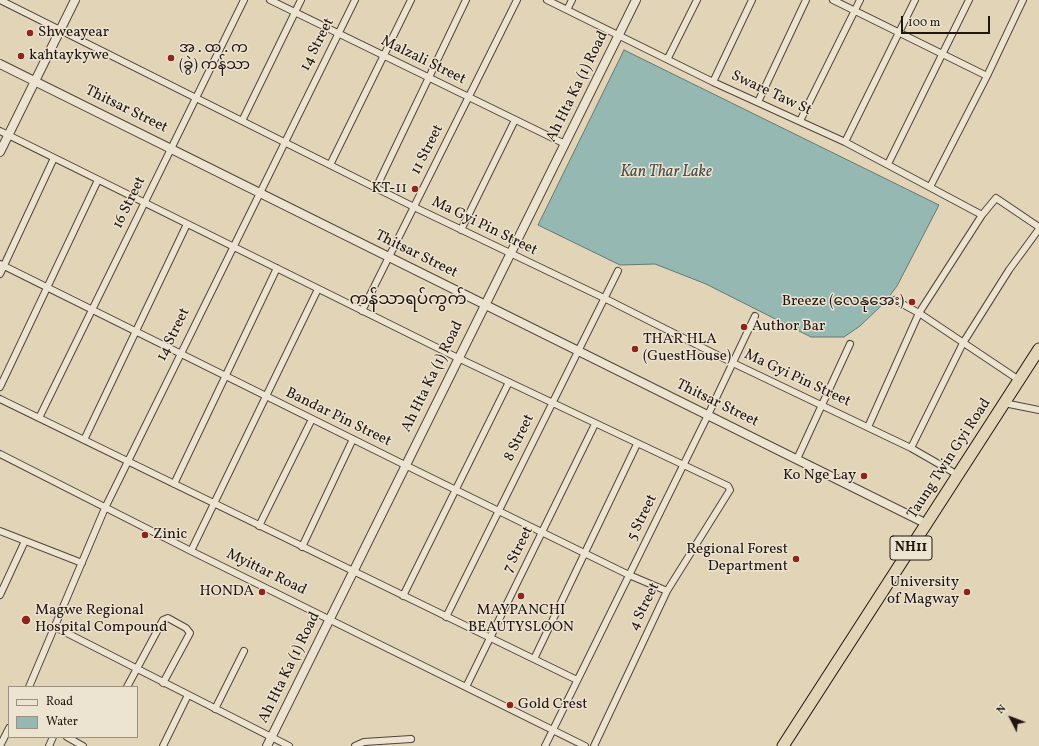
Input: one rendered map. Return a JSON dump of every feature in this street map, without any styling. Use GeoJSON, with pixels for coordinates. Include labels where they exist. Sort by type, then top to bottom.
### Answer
{"type":"FeatureCollection","features":[{"type":"Feature","properties":{"kind":"highway","name":"Taung Twin Gyi Road"},"geometry":{"type":"LineString","coordinates":[[783,746],[1039,349]]}},
{"type":"Feature","properties":{"kind":"street","name":"Ma Gyi Pin Street"},"geometry":{"type":"LineString","coordinates":[[0,0],[414,207],[911,448],[958,475]]}},
{"type":"Feature","properties":{"kind":"street"},"geometry":{"type":"LineString","coordinates":[[13,7],[16,0]]}},
{"type":"Feature","properties":{"kind":"street"},"geometry":{"type":"LineString","coordinates":[[0,152],[75,0]]}},
{"type":"Feature","properties":{"kind":"street","name":"16 Street"},"geometry":{"type":"LineString","coordinates":[[39,418],[244,0]]}},
{"type":"Feature","properties":{"kind":"street","name":"Malzali Street"},"geometry":{"type":"LineString","coordinates":[[270,0],[565,144]]}},
{"type":"Feature","properties":{"kind":"street"},"geometry":{"type":"LineString","coordinates":[[242,121],[301,0]]}},
{"type":"Feature","properties":{"kind":"street","name":"14 Street"},"geometry":{"type":"LineString","coordinates":[[29,686],[105,508],[232,245],[355,0]]}},
{"type":"Feature","properties":{"kind":"street"},"geometry":{"type":"LineString","coordinates":[[330,165],[411,0]]}},
{"type":"Feature","properties":{"kind":"street"},"geometry":{"type":"LineString","coordinates":[[376,188],[466,0]]}},
{"type":"Feature","properties":{"kind":"street","name":"11 Street"},"geometry":{"type":"LineString","coordinates":[[362,311],[517,0]]}},
{"type":"Feature","properties":{"kind":"street","name":"Sware Taw St"},"geometry":{"type":"LineString","coordinates":[[547,0],[668,58],[713,82],[845,142],[982,215]]}},
{"type":"Feature","properties":{"kind":"street"},"geometry":{"type":"LineString","coordinates":[[567,10],[572,0]]}},
{"type":"Feature","properties":{"kind":"street","name":"Ah Hta Ka (1) Road"},"geometry":{"type":"LineString","coordinates":[[267,746],[636,0]]}},
{"type":"Feature","properties":{"kind":"street"},"geometry":{"type":"LineString","coordinates":[[668,58],[697,0]]}},
{"type":"Feature","properties":{"kind":"street"},"geometry":{"type":"LineString","coordinates":[[713,82],[752,0]]}},
{"type":"Feature","properties":{"kind":"street"},"geometry":{"type":"LineString","coordinates":[[758,102],[806,0]]}},
{"type":"Feature","properties":{"kind":"street"},"geometry":{"type":"LineString","coordinates":[[833,0],[987,76]]}},
{"type":"Feature","properties":{"kind":"street"},"geometry":{"type":"LineString","coordinates":[[800,121],[860,0]]}},
{"type":"Feature","properties":{"kind":"street"},"geometry":{"type":"LineString","coordinates":[[845,142],[915,0]]}},
{"type":"Feature","properties":{"kind":"street"},"geometry":{"type":"LineString","coordinates":[[888,164],[969,0]]}},
{"type":"Feature","properties":{"kind":"street"},"geometry":{"type":"LineString","coordinates":[[930,187],[987,76],[1023,0]]}},
{"type":"Feature","properties":{"kind":"street","name":"Thitsar Street"},"geometry":{"type":"LineString","coordinates":[[0,64],[926,524]]}},
{"type":"Feature","properties":{"kind":"street"},"geometry":{"type":"LineString","coordinates":[[461,230],[515,120]]}},
{"type":"Feature","properties":{"kind":"street"},"geometry":{"type":"LineString","coordinates":[[0,131],[232,245],[362,311],[683,466]]}},
{"type":"Feature","properties":{"kind":"street"},"geometry":{"type":"LineString","coordinates":[[0,274],[2,265],[54,158]]}},
{"type":"Feature","properties":{"kind":"street"},"geometry":{"type":"LineString","coordinates":[[0,387],[98,180]]}},
{"type":"Feature","properties":{"kind":"street"},"geometry":{"type":"LineString","coordinates":[[868,427],[918,313],[982,215],[996,198],[1039,228],[1009,270],[963,343],[911,448]]}},
{"type":"Feature","properties":{"kind":"street"},"geometry":{"type":"LineString","coordinates":[[84,440],[187,224]]}},
{"type":"Feature","properties":{"kind":"street","name":"Bandar Pin Street"},"geometry":{"type":"LineString","coordinates":[[2,265],[498,511],[629,575],[667,591]]}},
{"type":"Feature","properties":{"kind":"street"},"geometry":{"type":"LineString","coordinates":[[174,484],[277,268]]}},
{"type":"Feature","properties":{"kind":"street","name":"8 Street"},"geometry":{"type":"LineString","coordinates":[[446,617],[618,271]]}},
{"type":"Feature","properties":{"kind":"street"},"geometry":{"type":"LineString","coordinates":[[191,551],[318,289]]}},
{"type":"Feature","properties":{"kind":"street"},"geometry":{"type":"LineString","coordinates":[[895,300],[918,313],[1019,380]]}},
{"type":"Feature","properties":{"kind":"street","name":"5 Street"},"geometry":{"type":"LineString","coordinates":[[545,746],[708,415],[755,316]]}},
{"type":"Feature","properties":{"kind":"street"},"geometry":{"type":"LineString","coordinates":[[797,459],[850,344]]}},
{"type":"Feature","properties":{"kind":"street"},"geometry":{"type":"LineString","coordinates":[[403,596],[509,382]]}},
{"type":"Feature","properties":{"kind":"street"},"geometry":{"type":"LineString","coordinates":[[0,399],[577,680]]}},
{"type":"Feature","properties":{"kind":"street"},"geometry":{"type":"LineString","coordinates":[[1004,403],[1039,410]]}},
{"type":"Feature","properties":{"kind":"street"},"geometry":{"type":"LineString","coordinates":[[259,526],[312,419]]}},
{"type":"Feature","properties":{"kind":"street","name":"7 Street"},"geometry":{"type":"LineString","coordinates":[[466,687],[595,424]]}},
{"type":"Feature","properties":{"kind":"street"},"geometry":{"type":"LineString","coordinates":[[302,547],[352,439]]}},
{"type":"Feature","properties":{"kind":"street"},"geometry":{"type":"LineString","coordinates":[[534,659],[637,444]]}},
{"type":"Feature","properties":{"kind":"street","name":"Myittar Road"},"geometry":{"type":"LineString","coordinates":[[0,454],[191,551],[330,618],[585,746]]}},
{"type":"Feature","properties":{"kind":"street","name":"4 Street"},"geometry":{"type":"LineString","coordinates":[[594,746],[667,591],[730,490],[728,486],[683,466]]}},
{"type":"Feature","properties":{"kind":"street"},"geometry":{"type":"LineString","coordinates":[[0,531],[82,563]]}},
{"type":"Feature","properties":{"kind":"street"},"geometry":{"type":"LineString","coordinates":[[0,595],[25,541]]}},
{"type":"Feature","properties":{"kind":"street"},"geometry":{"type":"LineString","coordinates":[[128,686],[163,620],[168,618],[186,628],[190,633],[163,683]]}},
{"type":"Feature","properties":{"kind":"street"},"geometry":{"type":"LineString","coordinates":[[55,627],[289,746]]}},
{"type":"Feature","properties":{"kind":"street"},"geometry":{"type":"LineString","coordinates":[[215,709],[244,650]]}},
{"type":"Feature","properties":{"kind":"street"},"geometry":{"type":"LineString","coordinates":[[163,746],[188,695]]}},
{"type":"Feature","properties":{"kind":"street"},"geometry":{"type":"LineString","coordinates":[[0,746],[8,730]]}},
{"type":"Feature","properties":{"kind":"street"},"geometry":{"type":"LineString","coordinates":[[69,738],[83,746]]}},
{"type":"Feature","properties":{"kind":"street"},"geometry":{"type":"LineString","coordinates":[[355,746],[364,742],[411,739]]}},
{"type":"Feature","properties":{"kind":"water","name":"Kan Thar Lake"},"geometry":{"type":"Polygon","coordinates":[[[624,50],[939,205],[897,286],[885,302],[860,326],[844,337],[811,337],[706,284],[655,264],[620,265],[538,225],[624,50]]]}},
{"type":"Feature","properties":{"kind":"place","name":"Shweayear"},"geometry":{"type":"Point","coordinates":[30,33]}},
{"type":"Feature","properties":{"kind":"place","name":"kahtaykywe"},"geometry":{"type":"Point","coordinates":[21,56]}},
{"type":"Feature","properties":{"kind":"place","name":"အ . ထ . က (ခွဲ) ကန်သာ"},"geometry":{"type":"Point","coordinates":[171,58]}},
{"type":"Feature","properties":{"kind":"place","name":"KT-11"},"geometry":{"type":"Point","coordinates":[415,189]}},
{"type":"Feature","properties":{"kind":"place","name":"Breeze (လေနုအေး)"},"geometry":{"type":"Point","coordinates":[912,302]}},
{"type":"Feature","properties":{"kind":"place","name":"Author Bar"},"geometry":{"type":"Point","coordinates":[744,327]}},
{"type":"Feature","properties":{"kind":"place","name":"THAR HLA (GuestHouse)"},"geometry":{"type":"Point","coordinates":[635,349]}},
{"type":"Feature","properties":{"kind":"place","name":"Ko Nge Lay"},"geometry":{"type":"Point","coordinates":[864,476]}},
{"type":"Feature","properties":{"kind":"place","name":"Zinic"},"geometry":{"type":"Point","coordinates":[145,535]}},
{"type":"Feature","properties":{"kind":"place","name":"Regional Forest Department"},"geometry":{"type":"Point","coordinates":[796,559]}},
{"type":"Feature","properties":{"kind":"place","name":"HONDA"},"geometry":{"type":"Point","coordinates":[262,592]}},
{"type":"Feature","properties":{"kind":"place","name":"University of Magway"},"geometry":{"type":"Point","coordinates":[967,592]}},
{"type":"Feature","properties":{"kind":"place","name":"MAYPANCHI BEAUTYSLOON"},"geometry":{"type":"Point","coordinates":[521,596]}},
{"type":"Feature","properties":{"kind":"place","name":"Magwe Regional Hospital Compound"},"geometry":{"type":"Point","coordinates":[26,620]}},
{"type":"Feature","properties":{"kind":"place","name":"Gold Crest"},"geometry":{"type":"Point","coordinates":[510,705]}},
{"type":"Feature","properties":{"kind":"district","name":"ကန်သာရပ်ကွက်"},"geometry":{"type":"Point","coordinates":[408,301]}}]}
